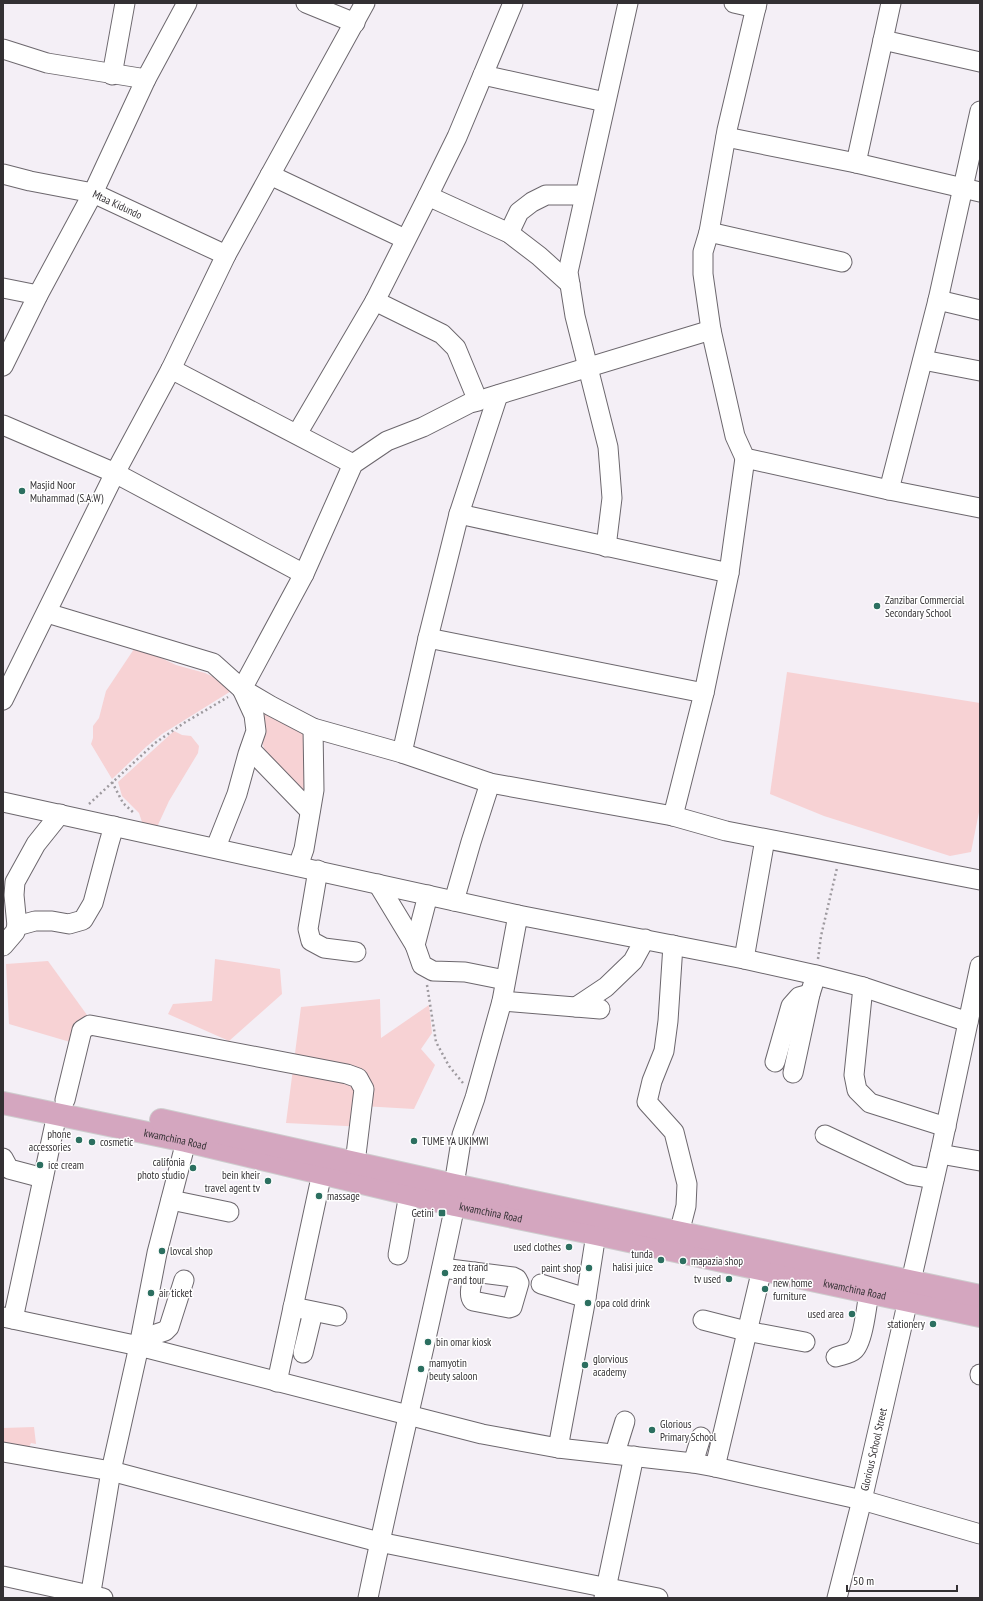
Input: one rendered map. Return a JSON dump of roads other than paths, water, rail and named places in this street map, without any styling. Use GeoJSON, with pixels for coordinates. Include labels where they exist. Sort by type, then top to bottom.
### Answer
{"type":"FeatureCollection","features":[{"type":"Feature","properties":{"kind":"main road","name":"kwamchina Road"},"geometry":{"type":"LineString","coordinates":[[3,1087],[61,1107],[188,1133],[355,1163],[455,1196],[596,1234],[624,1230],[678,1233],[910,1290],[980,1316]]}},
{"type":"Feature","properties":{"kind":"main road","name":"kwamchina Road"},"geometry":{"type":"LineString","coordinates":[[3,1103],[61,1107]]}},
{"type":"Feature","properties":{"kind":"main road","name":"kwamchina Road"},"geometry":{"type":"LineString","coordinates":[[188,1133],[322,1174],[409,1194],[455,1196],[624,1230],[762,1268],[869,1292],[910,1290],[980,1296]]}},
{"type":"Feature","properties":{"kind":"street"},"geometry":{"type":"LineString","coordinates":[[112,75],[125,3]]}},
{"type":"Feature","properties":{"kind":"street"},"geometry":{"type":"LineString","coordinates":[[3,366],[38,295],[93,193],[146,79],[187,3]]}},
{"type":"Feature","properties":{"kind":"street"},"geometry":{"type":"LineString","coordinates":[[306,3],[355,23]]}},
{"type":"Feature","properties":{"kind":"street"},"geometry":{"type":"LineString","coordinates":[[6,688],[47,613],[115,473],[171,369],[226,255],[365,3]]}},
{"type":"Feature","properties":{"kind":"street"},"geometry":{"type":"LineString","coordinates":[[297,434],[375,301],[406,240],[457,137],[513,3]]}},
{"type":"Feature","properties":{"kind":"street"},"geometry":{"type":"LineString","coordinates":[[606,547],[612,498],[608,447],[574,316],[568,272],[628,3]]}},
{"type":"Feature","properties":{"kind":"street"},"geometry":{"type":"LineString","coordinates":[[673,816],[704,693],[728,573],[745,458],[735,436],[711,330],[703,274],[703,252],[709,232],[726,137],[757,6],[734,3]]}},
{"type":"Feature","properties":{"kind":"street"},"geometry":{"type":"LineString","coordinates":[[856,163],[891,3]]}},
{"type":"Feature","properties":{"kind":"street"},"geometry":{"type":"LineString","coordinates":[[883,40],[980,62]]}},
{"type":"Feature","properties":{"kind":"street"},"geometry":{"type":"LineString","coordinates":[[3,49],[47,63],[112,75],[146,79]]}},
{"type":"Feature","properties":{"kind":"street"},"geometry":{"type":"LineString","coordinates":[[483,75],[605,102]]}},
{"type":"Feature","properties":{"kind":"street"},"geometry":{"type":"LineString","coordinates":[[889,490],[938,300],[971,190],[980,111]]}},
{"type":"Feature","properties":{"kind":"street"},"geometry":{"type":"LineString","coordinates":[[726,137],[856,163],[971,190]]}},
{"type":"Feature","properties":{"kind":"street","name":"Mtaa Kidundo"},"geometry":{"type":"LineString","coordinates":[[3,174],[30,181],[93,193],[226,255]]}},
{"type":"Feature","properties":{"kind":"street"},"geometry":{"type":"LineString","coordinates":[[270,175],[406,240]]}},
{"type":"Feature","properties":{"kind":"street"},"geometry":{"type":"LineString","coordinates":[[509,233],[519,212],[532,202],[546,195],[584,195]]}},
{"type":"Feature","properties":{"kind":"street"},"geometry":{"type":"LineString","coordinates":[[428,196],[509,233],[539,256],[570,284]]}},
{"type":"Feature","properties":{"kind":"street"},"geometry":{"type":"LineString","coordinates":[[709,232],[842,262]]}},
{"type":"Feature","properties":{"kind":"street"},"geometry":{"type":"LineString","coordinates":[[3,288],[38,295]]}},
{"type":"Feature","properties":{"kind":"street"},"geometry":{"type":"LineString","coordinates":[[938,300],[980,310]]}},
{"type":"Feature","properties":{"kind":"street"},"geometry":{"type":"LineString","coordinates":[[375,301],[442,334],[456,348],[478,401]]}},
{"type":"Feature","properties":{"kind":"street"},"geometry":{"type":"LineString","coordinates":[[242,689],[304,574],[353,464],[387,441],[423,427],[470,403],[587,366],[711,330]]}},
{"type":"Feature","properties":{"kind":"street"},"geometry":{"type":"LineString","coordinates":[[923,360],[980,371]]}},
{"type":"Feature","properties":{"kind":"street"},"geometry":{"type":"LineString","coordinates":[[171,369],[353,464]]}},
{"type":"Feature","properties":{"kind":"street"},"geometry":{"type":"LineString","coordinates":[[402,753],[428,638],[459,514],[498,394]]}},
{"type":"Feature","properties":{"kind":"street"},"geometry":{"type":"LineString","coordinates":[[3,425],[115,473],[304,574]]}},
{"type":"Feature","properties":{"kind":"street"},"geometry":{"type":"LineString","coordinates":[[745,458],[889,490],[980,508]]}},
{"type":"Feature","properties":{"kind":"street"},"geometry":{"type":"LineString","coordinates":[[459,514],[728,573]]}},
{"type":"Feature","properties":{"kind":"street"},"geometry":{"type":"LineString","coordinates":[[47,613],[213,663],[242,689],[313,728],[402,753],[490,782],[673,816],[726,831],[980,880]]}},
{"type":"Feature","properties":{"kind":"street"},"geometry":{"type":"LineString","coordinates":[[428,638],[704,693]]}},
{"type":"Feature","properties":{"kind":"street"},"geometry":{"type":"LineString","coordinates":[[216,847],[237,794],[256,731],[254,716],[242,689]]}},
{"type":"Feature","properties":{"kind":"street"},"geometry":{"type":"LineString","coordinates":[[298,866],[304,849],[315,784],[313,728]]}},
{"type":"Feature","properties":{"kind":"street"},"geometry":{"type":"LineString","coordinates":[[250,749],[310,811]]}},
{"type":"Feature","properties":{"kind":"street"},"geometry":{"type":"LineString","coordinates":[[454,901],[490,782]]}},
{"type":"Feature","properties":{"kind":"street"},"geometry":{"type":"LineString","coordinates":[[3,802],[216,847],[518,915],[744,959],[816,975],[863,987],[968,1022]]}},
{"type":"Feature","properties":{"kind":"street"},"geometry":{"type":"LineString","coordinates":[[3,946],[16,932],[17,926],[14,895],[15,882],[36,844],[60,814]]}},
{"type":"Feature","properties":{"kind":"street"},"geometry":{"type":"LineString","coordinates":[[17,926],[35,921],[52,921],[68,924],[83,920],[93,903],[114,826]]}},
{"type":"Feature","properties":{"kind":"street"},"geometry":{"type":"LineString","coordinates":[[744,959],[765,839]]}},
{"type":"Feature","properties":{"kind":"street"},"geometry":{"type":"LineString","coordinates":[[318,870],[308,929],[311,941],[324,948],[356,952]]}},
{"type":"Feature","properties":{"kind":"street"},"geometry":{"type":"LineString","coordinates":[[378,884],[415,945],[422,965],[433,971],[465,972],[505,980]]}},
{"type":"Feature","properties":{"kind":"street"},"geometry":{"type":"LineString","coordinates":[[415,945],[428,895]]}},
{"type":"Feature","properties":{"kind":"street"},"geometry":{"type":"LineString","coordinates":[[368,1598],[407,1416],[442,1268],[455,1196],[462,1135],[475,1098],[502,1001],[518,915]]}},
{"type":"Feature","properties":{"kind":"street"},"geometry":{"type":"LineString","coordinates":[[576,1007],[606,987],[633,961],[645,940]]}},
{"type":"Feature","properties":{"kind":"street"},"geometry":{"type":"LineString","coordinates":[[673,945],[668,1021],[664,1051],[652,1081],[647,1102],[674,1132],[687,1184],[686,1206],[678,1233]]}},
{"type":"Feature","properties":{"kind":"street","name":"Glorious School Street"},"geometry":{"type":"LineString","coordinates":[[837,1598],[862,1500],[910,1290],[980,966]]}},
{"type":"Feature","properties":{"kind":"street"},"geometry":{"type":"LineString","coordinates":[[793,1072],[810,994],[816,975]]}},
{"type":"Feature","properties":{"kind":"street"},"geometry":{"type":"LineString","coordinates":[[863,987],[854,1075],[857,1090],[870,1103],[946,1127]]}},
{"type":"Feature","properties":{"kind":"street"},"geometry":{"type":"LineString","coordinates":[[775,1062],[791,1006],[799,997],[810,994]]}},
{"type":"Feature","properties":{"kind":"street"},"geometry":{"type":"LineString","coordinates":[[502,1001],[600,1009]]}},
{"type":"Feature","properties":{"kind":"street"},"geometry":{"type":"LineString","coordinates":[[355,1163],[364,1089],[358,1078],[348,1074],[90,1025],[82,1030],[6,1319],[143,1348],[482,1434],[558,1448],[693,1463],[715,1467],[862,1500],[980,1534]]}},
{"type":"Feature","properties":{"kind":"street"},"geometry":{"type":"LineString","coordinates":[[3,1576],[95,1597],[111,1471],[143,1348],[157,1253],[188,1133]]}},
{"type":"Feature","properties":{"kind":"street"},"geometry":{"type":"LineString","coordinates":[[824,1135],[910,1175],[934,1180]]}},
{"type":"Feature","properties":{"kind":"street"},"geometry":{"type":"LineString","coordinates":[[940,1154],[980,1161]]}},
{"type":"Feature","properties":{"kind":"street"},"geometry":{"type":"LineString","coordinates":[[3,1158],[10,1169],[43,1178]]}},
{"type":"Feature","properties":{"kind":"street"},"geometry":{"type":"LineString","coordinates":[[277,1382],[322,1174]]}},
{"type":"Feature","properties":{"kind":"street"},"geometry":{"type":"LineString","coordinates":[[398,1255],[409,1194]]}},
{"type":"Feature","properties":{"kind":"street"},"geometry":{"type":"LineString","coordinates":[[171,1200],[229,1212]]}},
{"type":"Feature","properties":{"kind":"street"},"geometry":{"type":"LineString","coordinates":[[558,1448],[586,1298],[596,1234]]}},
{"type":"Feature","properties":{"kind":"street"},"geometry":{"type":"LineString","coordinates":[[442,1268],[475,1272]]}},
{"type":"Feature","properties":{"kind":"street"},"geometry":{"type":"LineString","coordinates":[[715,1467],[762,1268]]}},
{"type":"Feature","properties":{"kind":"street"},"geometry":{"type":"LineString","coordinates":[[143,1348],[153,1335],[165,1331],[169,1326],[184,1280]]}},
{"type":"Feature","properties":{"kind":"street"},"geometry":{"type":"LineString","coordinates":[[541,1284],[586,1298]]}},
{"type":"Feature","properties":{"kind":"street"},"geometry":{"type":"LineString","coordinates":[[836,1357],[854,1351],[858,1345],[865,1320],[869,1292]]}},
{"type":"Feature","properties":{"kind":"street"},"geometry":{"type":"LineString","coordinates":[[293,1307],[337,1316]]}},
{"type":"Feature","properties":{"kind":"street"},"geometry":{"type":"LineString","coordinates":[[303,1353],[313,1312]]}},
{"type":"Feature","properties":{"kind":"street"},"geometry":{"type":"LineString","coordinates":[[702,1320],[746,1331],[805,1342]]}},
{"type":"Feature","properties":{"kind":"street"},"geometry":{"type":"LineString","coordinates":[[605,1592],[624,1455],[625,1421]]}},
{"type":"Feature","properties":{"kind":"street"},"geometry":{"type":"LineString","coordinates":[[693,1463],[701,1437]]}},
{"type":"Feature","properties":{"kind":"street"},"geometry":{"type":"LineString","coordinates":[[3,1452],[111,1471],[379,1542],[605,1592],[658,1598]]}},
{"type":"Feature","properties":{"kind":"place","name":"Masjid Noor Muhammad (S.A.W)"},"geometry":{"type":"Point","coordinates":[22,491]}},
{"type":"Feature","properties":{"kind":"place","name":"Zanzibar Commercial Secondary School"},"geometry":{"type":"Point","coordinates":[877,606]}},
{"type":"Feature","properties":{"kind":"place","name":"phone accessories"},"geometry":{"type":"Point","coordinates":[79,1140]}},
{"type":"Feature","properties":{"kind":"place","name":"TUME YA UKIMWI"},"geometry":{"type":"Point","coordinates":[414,1141]}},
{"type":"Feature","properties":{"kind":"place","name":"cosmetic"},"geometry":{"type":"Point","coordinates":[92,1142]}},
{"type":"Feature","properties":{"kind":"place","name":"ice cream"},"geometry":{"type":"Point","coordinates":[40,1165]}},
{"type":"Feature","properties":{"kind":"place","name":"califonia photo studio"},"geometry":{"type":"Point","coordinates":[193,1168]}},
{"type":"Feature","properties":{"kind":"place","name":"bein kheir travel agent tv"},"geometry":{"type":"Point","coordinates":[268,1181]}},
{"type":"Feature","properties":{"kind":"place","name":"massage"},"geometry":{"type":"Point","coordinates":[319,1196]}},
{"type":"Feature","properties":{"kind":"place","name":"Getini"},"geometry":{"type":"Point","coordinates":[442,1213]}},
{"type":"Feature","properties":{"kind":"place","name":"used clothes"},"geometry":{"type":"Point","coordinates":[569,1247]}},
{"type":"Feature","properties":{"kind":"place","name":"lovcal shop"},"geometry":{"type":"Point","coordinates":[162,1251]}},
{"type":"Feature","properties":{"kind":"place","name":"tunda halisi juice"},"geometry":{"type":"Point","coordinates":[661,1260]}},
{"type":"Feature","properties":{"kind":"place","name":"mapazia shop"},"geometry":{"type":"Point","coordinates":[683,1261]}},
{"type":"Feature","properties":{"kind":"place","name":"paint shop"},"geometry":{"type":"Point","coordinates":[589,1268]}},
{"type":"Feature","properties":{"kind":"place","name":"zea trand and tour"},"geometry":{"type":"Point","coordinates":[445,1273]}},
{"type":"Feature","properties":{"kind":"place","name":"tv used"},"geometry":{"type":"Point","coordinates":[729,1279]}},
{"type":"Feature","properties":{"kind":"place","name":"new home furniture"},"geometry":{"type":"Point","coordinates":[765,1289]}},
{"type":"Feature","properties":{"kind":"place","name":"air ticket"},"geometry":{"type":"Point","coordinates":[151,1293]}},
{"type":"Feature","properties":{"kind":"place","name":"opa cold drink"},"geometry":{"type":"Point","coordinates":[588,1303]}},
{"type":"Feature","properties":{"kind":"place","name":"used area"},"geometry":{"type":"Point","coordinates":[852,1314]}},
{"type":"Feature","properties":{"kind":"place","name":"stationery"},"geometry":{"type":"Point","coordinates":[933,1324]}},
{"type":"Feature","properties":{"kind":"place","name":"bin omar kiosk"},"geometry":{"type":"Point","coordinates":[428,1342]}},
{"type":"Feature","properties":{"kind":"place","name":"glorvious academy"},"geometry":{"type":"Point","coordinates":[585,1365]}},
{"type":"Feature","properties":{"kind":"place","name":"mamyotin beuty saloon"},"geometry":{"type":"Point","coordinates":[421,1369]}},
{"type":"Feature","properties":{"kind":"place","name":"Glorious Primary School"},"geometry":{"type":"Point","coordinates":[652,1430]}}]}
